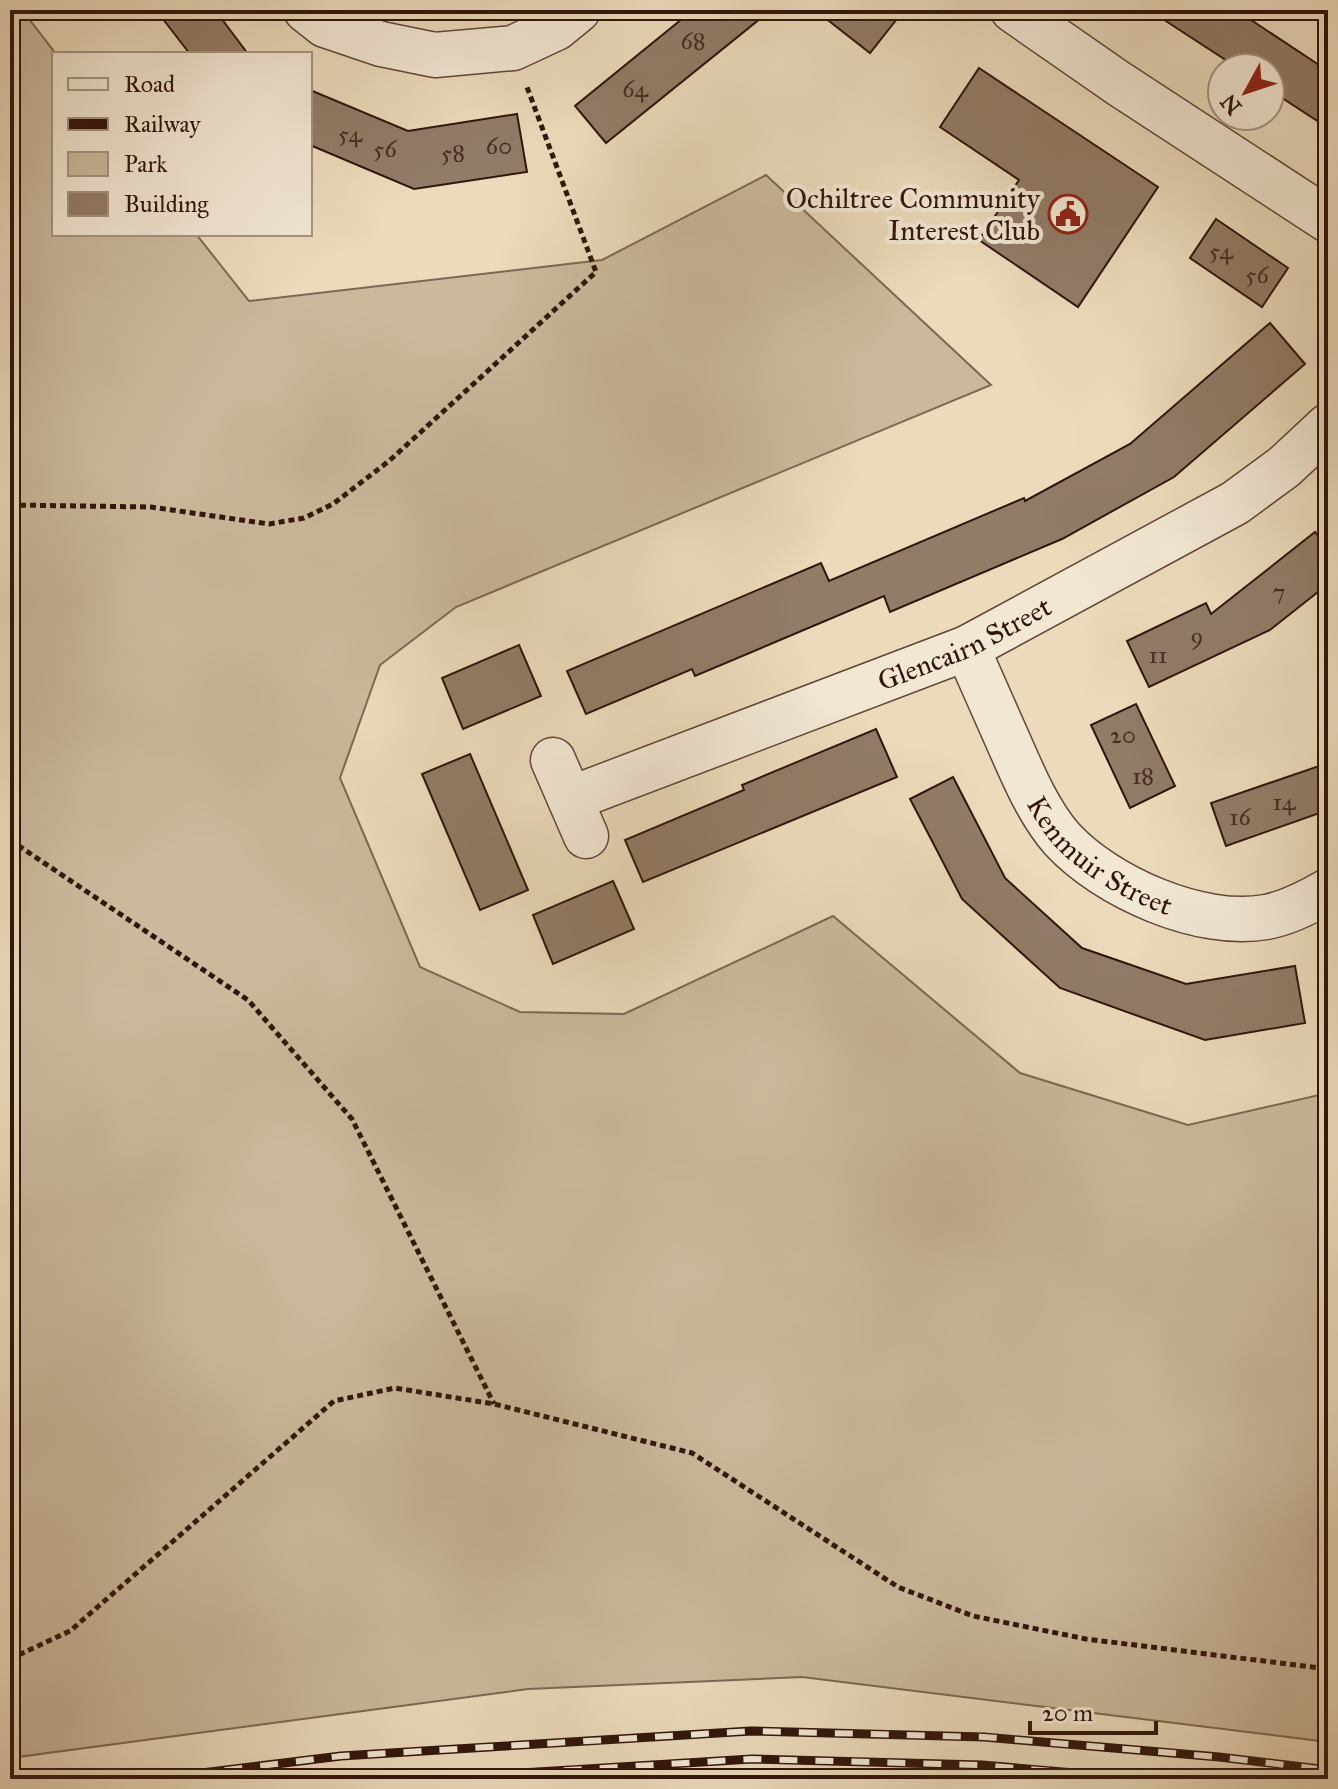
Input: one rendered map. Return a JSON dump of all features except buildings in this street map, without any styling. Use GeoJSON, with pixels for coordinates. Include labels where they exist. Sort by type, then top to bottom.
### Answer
{"type":"FeatureCollection","features":[{"type":"Feature","properties":{"kind":"street"},"geometry":{"type":"LineString","coordinates":[[306,10],[325,25],[367,40],[435,55],[513,48],[556,28],[578,10]]}},
{"type":"Feature","properties":{"kind":"street"},"geometry":{"type":"LineString","coordinates":[[1013,10],[1118,83],[1328,220]]}},
{"type":"Feature","properties":{"kind":"street","name":"Glencairn Street"},"geometry":{"type":"LineString","coordinates":[[569,798],[967,648],[1235,503],[1284,467],[1328,426]]}},
{"type":"Feature","properties":{"kind":"street","name":"Kenmuir Street"},"geometry":{"type":"LineString","coordinates":[[967,648],[1031,793],[1062,839],[1103,874],[1148,897],[1192,913],[1240,919],[1268,917],[1304,905],[1328,891]]}},
{"type":"Feature","properties":{"kind":"path"},"geometry":{"type":"LineString","coordinates":[[10,505],[151,507],[269,524],[304,518],[333,504],[389,461],[596,272],[513,48]]}},
{"type":"Feature","properties":{"kind":"path"},"geometry":{"type":"LineString","coordinates":[[10,840],[248,1000],[352,1119],[494,1404]]}},
{"type":"Feature","properties":{"kind":"path"},"geometry":{"type":"LineString","coordinates":[[10,1659],[70,1631],[334,1401],[395,1388],[494,1404],[692,1453],[898,1587],[973,1616],[1086,1639],[1328,1669]]}},
{"type":"Feature","properties":{"kind":"green space"},"geometry":{"type":"Polygon","coordinates":[[[10,10],[22,10],[54,52],[52,52],[52,236],[198,236],[249,301],[602,260],[766,175],[991,385],[456,607],[380,665],[340,778],[420,967],[520,1012],[624,1014],[833,916],[1020,1073],[1188,1125],[1328,1093],[1328,1742],[802,1677],[528,1689],[10,1758],[10,10]]]}},
{"type":"Feature","properties":{"kind":"railway"},"geometry":{"type":"LineString","coordinates":[[153,1779],[341,1756],[751,1731],[984,1737],[1219,1757],[1328,1770]]}},
{"type":"Feature","properties":{"kind":"railway"},"geometry":{"type":"LineString","coordinates":[[420,1779],[752,1759],[982,1765],[1145,1779]]}},
{"type":"Feature","properties":{"kind":"place","name":"Ochiltree Community Interest Club"},"geometry":{"type":"Point","coordinates":[1068,214]}}]}
